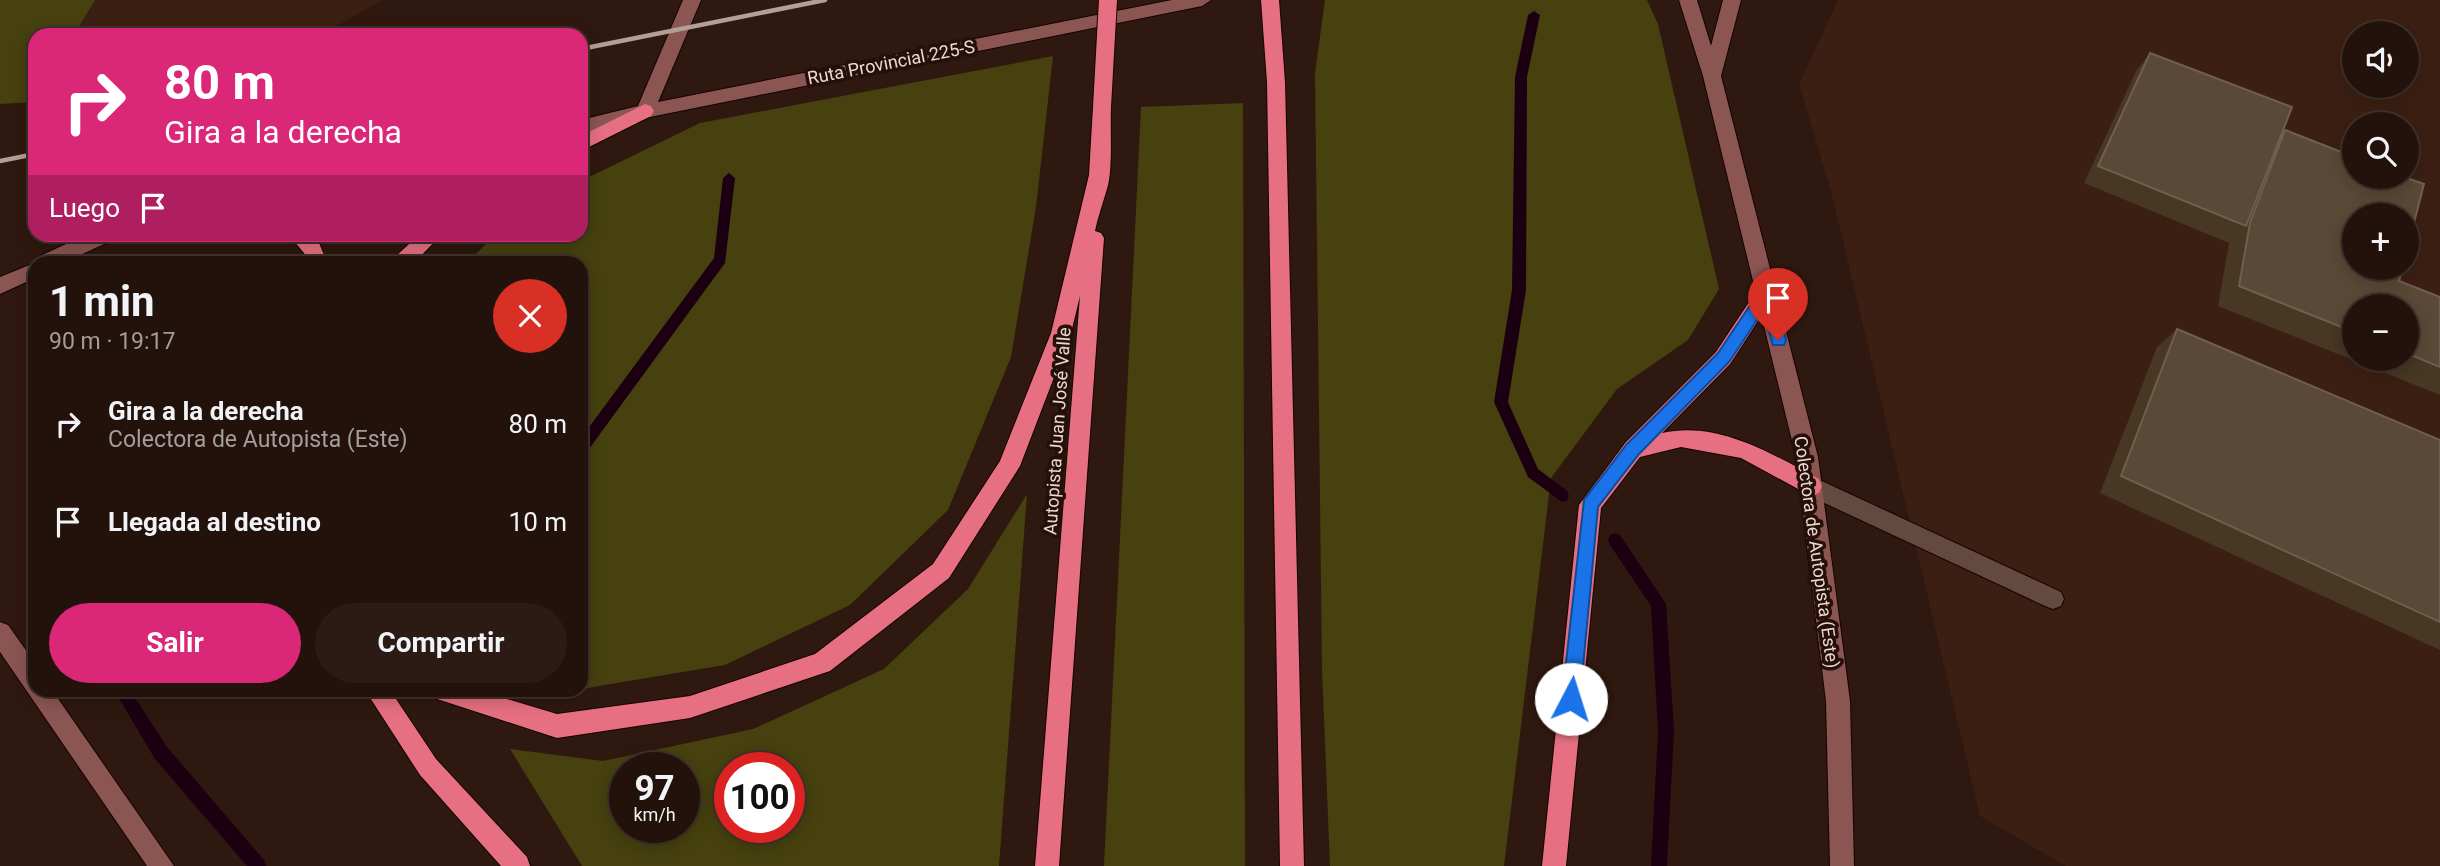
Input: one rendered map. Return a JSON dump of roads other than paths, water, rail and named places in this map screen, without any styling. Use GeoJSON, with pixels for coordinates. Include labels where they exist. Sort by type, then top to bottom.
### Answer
{"type":"FeatureCollection","features":[{"type":"Feature","properties":{"kind":"highway","name":"Autopista Juan José Valle"},"geometry":{"type":"LineString","coordinates":[[1047,866],[1099,174],[1108,0]]}},
{"type":"Feature","properties":{"kind":"highway"},"geometry":{"type":"LineString","coordinates":[[1270,0],[1276,82],[1292,866]]}},
{"type":"Feature","properties":{"kind":"highway"},"geometry":{"type":"LineString","coordinates":[[588,140],[645,111]]}},
{"type":"Feature","properties":{"kind":"highway"},"geometry":{"type":"LineString","coordinates":[[464,697],[557,726],[690,707],[822,663],[941,571],[1009,466],[1060,333],[1099,174]]}},
{"type":"Feature","properties":{"kind":"highway"},"geometry":{"type":"LineString","coordinates":[[409,256],[424,242]]}},
{"type":"Feature","properties":{"kind":"highway"},"geometry":{"type":"LineString","coordinates":[[1554,866],[1590,505],[1633,449],[1723,358],[1766,293]]}},
{"type":"Feature","properties":{"kind":"highway"},"geometry":{"type":"LineString","coordinates":[[1633,449],[1681,439],[1745,450],[1811,486]]}},
{"type":"Feature","properties":{"kind":"highway"},"geometry":{"type":"LineString","coordinates":[[382,697],[428,767],[518,866]]}},
{"type":"Feature","properties":{"kind":"main road"},"geometry":{"type":"LineString","coordinates":[[645,111],[692,0]]}},
{"type":"Feature","properties":{"kind":"main road","name":"Ruta Provincial 225-S"},"geometry":{"type":"LineString","coordinates":[[588,125],[645,111],[1202,0]]}},
{"type":"Feature","properties":{"kind":"main road","name":"Colectora de Autopista (Este)"},"geometry":{"type":"LineString","coordinates":[[1688,0],[1712,76],[1807,457],[1838,701],[1842,866]]}},
{"type":"Feature","properties":{"kind":"main road"},"geometry":{"type":"LineString","coordinates":[[1712,76],[1732,0]]}},
{"type":"Feature","properties":{"kind":"main road"},"geometry":{"type":"LineString","coordinates":[[60,256],[91,242]]}},
{"type":"Feature","properties":{"kind":"main road"},"geometry":{"type":"LineString","coordinates":[[0,286],[28,272]]}},
{"type":"Feature","properties":{"kind":"main road"},"geometry":{"type":"LineString","coordinates":[[0,633],[28,673]]}},
{"type":"Feature","properties":{"kind":"main road"},"geometry":{"type":"LineString","coordinates":[[44,697],[162,866]]}},
{"type":"Feature","properties":{"kind":"lane"},"geometry":{"type":"LineString","coordinates":[[1811,486],[2053,599]]}},
{"type":"Feature","properties":{"kind":"waterway"},"geometry":{"type":"LineString","coordinates":[[1534,15],[1521,77],[1519,290],[1501,402],[1533,473],[1562,496]]}},
{"type":"Feature","properties":{"kind":"waterway"},"geometry":{"type":"LineString","coordinates":[[588,439],[720,259],[729,178]]}},
{"type":"Feature","properties":{"kind":"waterway"},"geometry":{"type":"LineString","coordinates":[[1615,540],[1658,604],[1666,731],[1659,866]]}},
{"type":"Feature","properties":{"kind":"waterway"},"geometry":{"type":"LineString","coordinates":[[126,697],[161,753],[258,866]]}},
{"type":"Feature","properties":{"kind":"railway"},"geometry":{"type":"LineString","coordinates":[[588,48],[825,0]]}},
{"type":"Feature","properties":{"kind":"railway"},"geometry":{"type":"LineString","coordinates":[[0,161],[28,155]]}}]}
